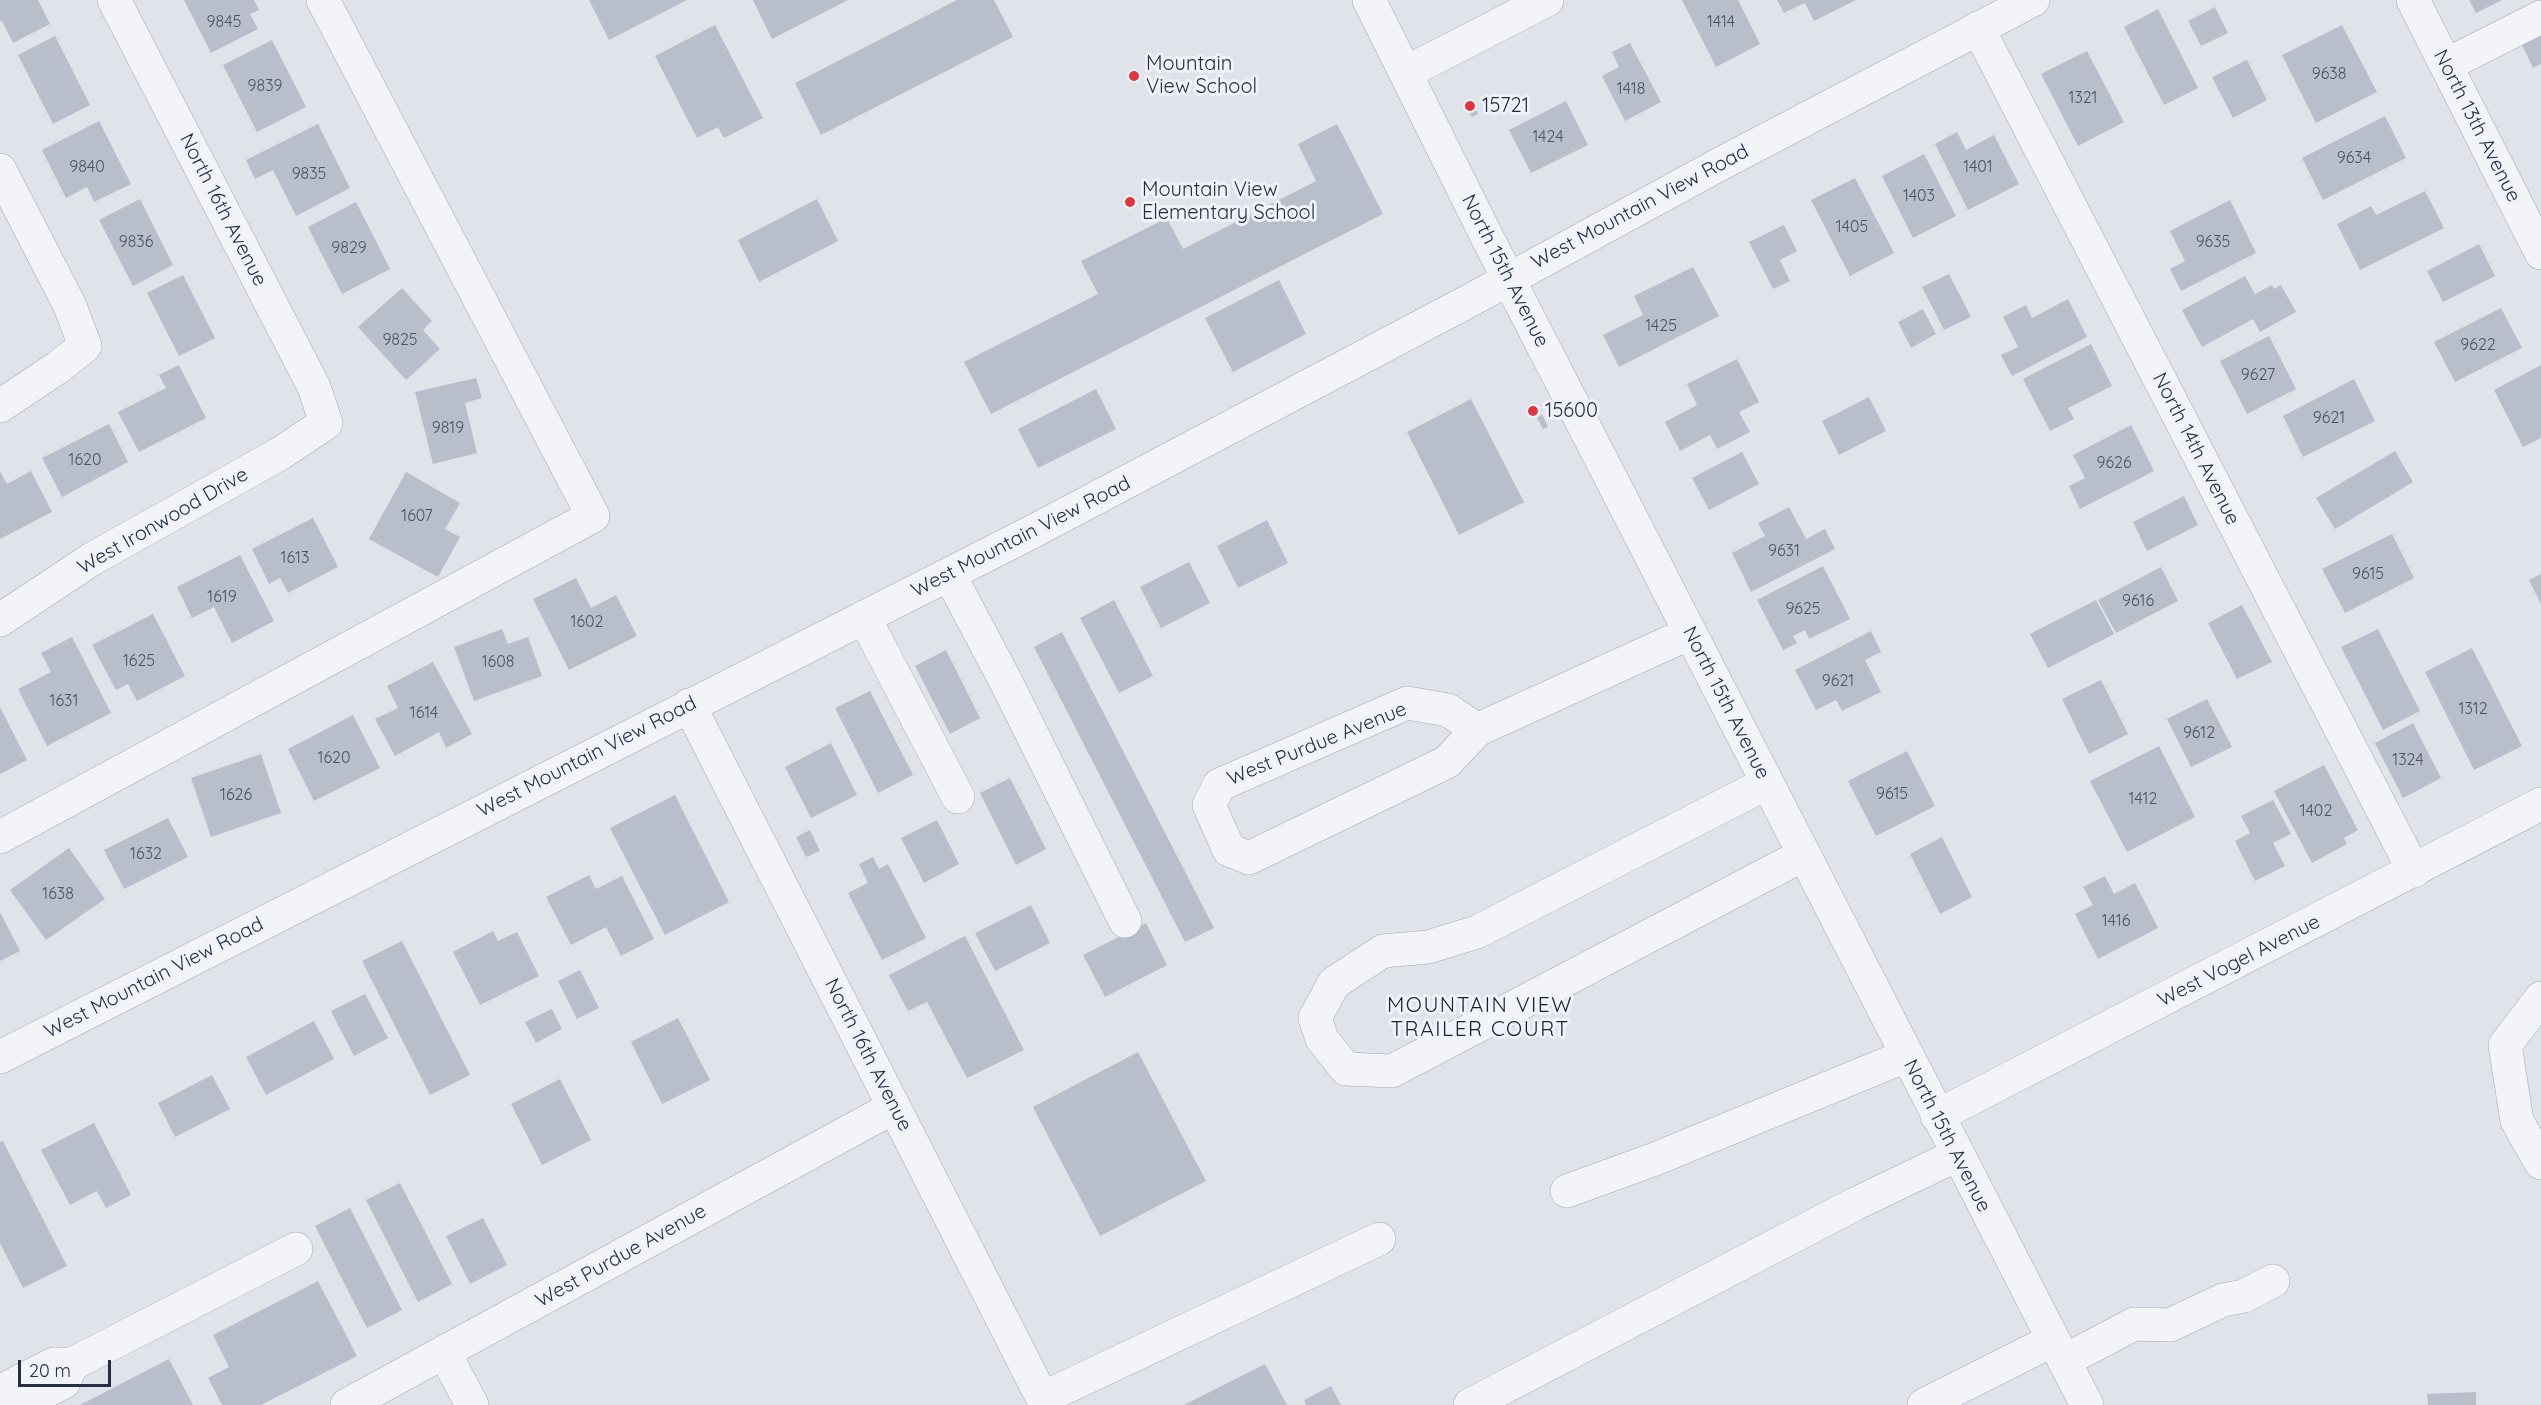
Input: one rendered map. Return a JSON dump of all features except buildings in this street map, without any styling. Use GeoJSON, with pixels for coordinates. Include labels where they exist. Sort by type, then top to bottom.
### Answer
{"type":"FeatureCollection","features":[{"type":"Feature","properties":{"kind":"street","name":"North 16th Avenue"},"geometry":{"type":"LineString","coordinates":[[114,0],[314,387],[326,423]]}},
{"type":"Feature","properties":{"kind":"street"},"geometry":{"type":"LineString","coordinates":[[0,837],[593,516],[323,0]]}},
{"type":"Feature","properties":{"kind":"street","name":"North 15th Avenue"},"geometry":{"type":"LineString","coordinates":[[1369,0],[1803,855],[2087,1405]]}},
{"type":"Feature","properties":{"kind":"street"},"geometry":{"type":"LineString","coordinates":[[1407,72],[1547,0]]}},
{"type":"Feature","properties":{"kind":"street","name":"West Mountain View Road"},"geometry":{"type":"LineString","coordinates":[[0,1057],[949,574],[2032,0]]}},
{"type":"Feature","properties":{"kind":"street","name":"North 13th Avenue"},"geometry":{"type":"LineString","coordinates":[[2413,0],[2541,253]]}},
{"type":"Feature","properties":{"kind":"street"},"geometry":{"type":"LineString","coordinates":[[2446,65],[2541,17]]}},
{"type":"Feature","properties":{"kind":"street","name":"North 14th Avenue"},"geometry":{"type":"LineString","coordinates":[[1978,28],[2414,870]]}},
{"type":"Feature","properties":{"kind":"street"},"geometry":{"type":"LineString","coordinates":[[0,170],[70,306],[85,346],[57,368],[0,406]]}},
{"type":"Feature","properties":{"kind":"street","name":"West Ironwood Drive"},"geometry":{"type":"LineString","coordinates":[[0,620],[92,559],[281,453],[326,423]]}},
{"type":"Feature","properties":{"kind":"street"},"geometry":{"type":"LineString","coordinates":[[949,574],[1005,680],[1125,921]]}},
{"type":"Feature","properties":{"kind":"street"},"geometry":{"type":"LineString","coordinates":[[864,617],[958,797]]}},
{"type":"Feature","properties":{"kind":"street","name":"West Purdue Avenue"},"geometry":{"type":"LineString","coordinates":[[1477,730],[1448,710],[1407,703],[1218,785],[1209,805],[1229,850],[1249,858],[1447,762],[1477,730],[1690,633]]}},
{"type":"Feature","properties":{"kind":"street","name":"North 16th Avenue"},"geometry":{"type":"LineString","coordinates":[[689,705],[1045,1401]]}},
{"type":"Feature","properties":{"kind":"street"},"geometry":{"type":"LineString","coordinates":[[1767,783],[1477,932],[1428,947],[1383,951],[1334,983],[1316,1018],[1322,1039],[1346,1069],[1392,1071],[1803,855]]}},
{"type":"Feature","properties":{"kind":"street","name":"West Vogel Avenue"},"geometry":{"type":"LineString","coordinates":[[1937,1116],[2541,804]]}},
{"type":"Feature","properties":{"kind":"street"},"geometry":{"type":"LineString","coordinates":[[2541,998],[2505,1045],[2517,1121],[2541,1163]]}},
{"type":"Feature","properties":{"kind":"street"},"geometry":{"type":"LineString","coordinates":[[1568,1191],[1656,1159],[1906,1056]]}},
{"type":"Feature","properties":{"kind":"street","name":"West Purdue Avenue"},"geometry":{"type":"LineString","coordinates":[[347,1405],[894,1107]]}},
{"type":"Feature","properties":{"kind":"street"},"geometry":{"type":"LineString","coordinates":[[1470,1405],[1844,1210],[1957,1155]]}},
{"type":"Feature","properties":{"kind":"street"},"geometry":{"type":"LineString","coordinates":[[1045,1401],[1379,1239]]}},
{"type":"Feature","properties":{"kind":"street"},"geometry":{"type":"LineString","coordinates":[[7,1404],[9,1387],[54,1364],[72,1364],[296,1249]]}},
{"type":"Feature","properties":{"kind":"street"},"geometry":{"type":"LineString","coordinates":[[1924,1405],[2059,1350],[2134,1324],[2170,1325],[2223,1300],[2244,1296],[2274,1281]]}},
{"type":"Feature","properties":{"kind":"street"},"geometry":{"type":"LineString","coordinates":[[444,1352],[472,1405]]}},
{"type":"Feature","properties":{"kind":"place","name":"Mountain View School"},"geometry":{"type":"Point","coordinates":[1134,76]}},
{"type":"Feature","properties":{"kind":"place","name":"15721"},"geometry":{"type":"Point","coordinates":[1470,106]}},
{"type":"Feature","properties":{"kind":"place","name":"Mountain View Elementary School"},"geometry":{"type":"Point","coordinates":[1130,202]}},
{"type":"Feature","properties":{"kind":"place","name":"15600"},"geometry":{"type":"Point","coordinates":[1533,411]}},
{"type":"Feature","properties":{"kind":"district","name":"MOUNTAIN VIEW TRAILER COURT"},"geometry":{"type":"Point","coordinates":[1480,1018]}}]}
